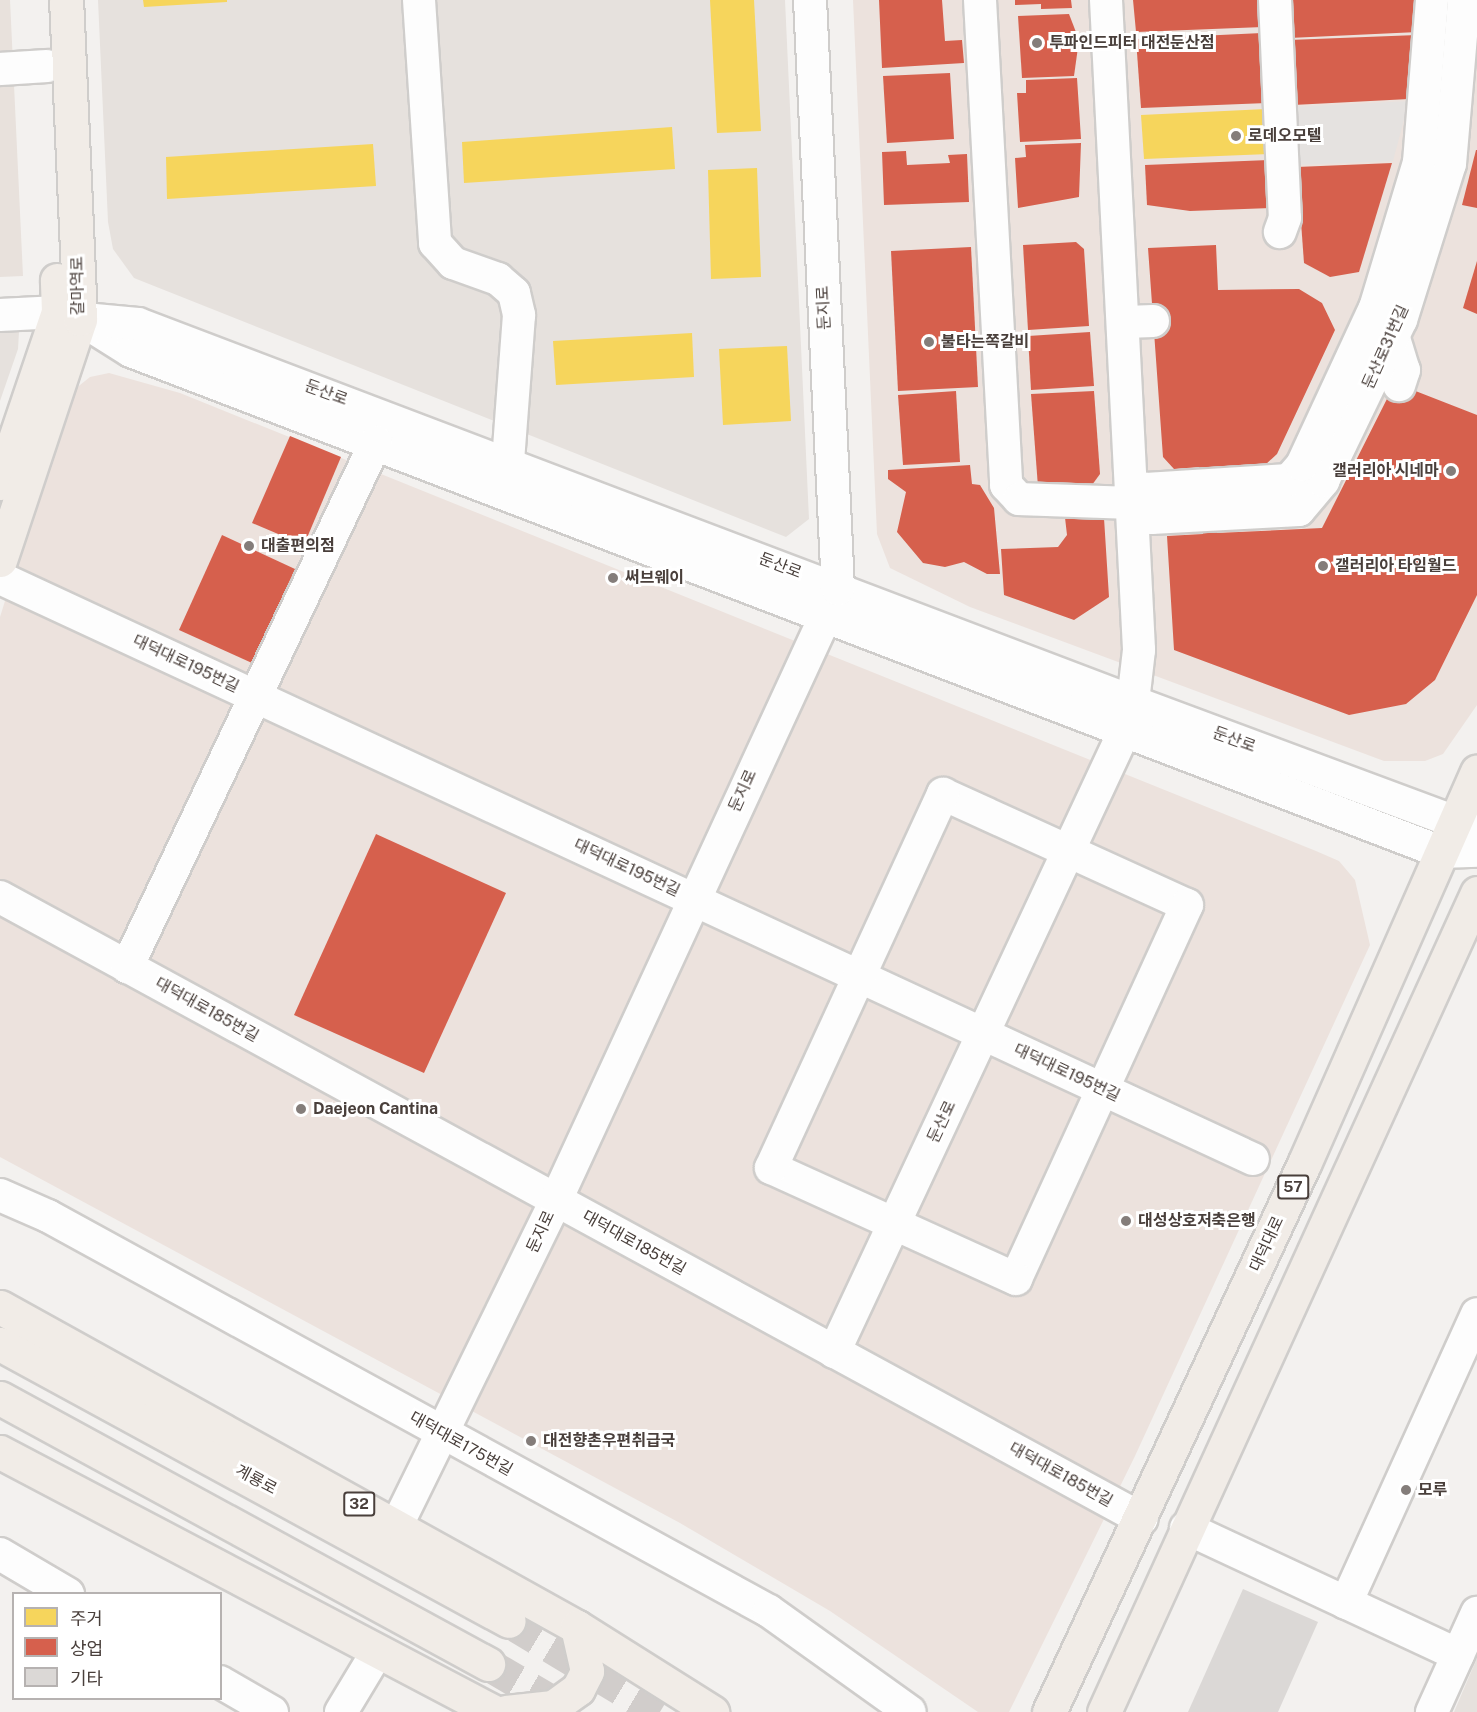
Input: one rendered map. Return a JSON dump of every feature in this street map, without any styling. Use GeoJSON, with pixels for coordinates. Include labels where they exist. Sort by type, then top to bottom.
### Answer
{"type":"FeatureCollection","features":[{"type":"Feature","properties":{"kind":"main road","name":"갈마역로"},"geometry":{"type":"LineString","coordinates":[[0,483],[69,315],[46,66],[43,0]]}},
{"type":"Feature","properties":{"kind":"main road","name":"갈마역로"},"geometry":{"type":"LineString","coordinates":[[0,560],[69,315],[66,0]]}},
{"type":"Feature","properties":{"kind":"main road","name":"대덕대로"},"geometry":{"type":"LineString","coordinates":[[1049,1712],[1142,1519],[1441,852],[1466,822],[1477,771]]}},
{"type":"Feature","properties":{"kind":"main road","name":"57"},"geometry":{"type":"LineString","coordinates":[[1104,1712],[1477,893]]}},
{"type":"Feature","properties":{"kind":"main road","name":"32"},"geometry":{"type":"LineString","coordinates":[[0,1307],[397,1525],[577,1627],[712,1712]]}},
{"type":"Feature","properties":{"kind":"main road","name":"계룡로"},"geometry":{"type":"LineString","coordinates":[[0,1344],[509,1621]]}},
{"type":"Feature","properties":{"kind":"main road"},"geometry":{"type":"LineString","coordinates":[[0,1398],[488,1664]]}},
{"type":"Feature","properties":{"kind":"main road"},"geometry":{"type":"LineString","coordinates":[[0,1452],[376,1654],[494,1712]]}},
{"type":"Feature","properties":{"kind":"main road"},"geometry":{"type":"LineString","coordinates":[[506,1712],[553,1707],[578,1689],[587,1671],[577,1627]]}},
{"type":"Feature","properties":{"kind":"street"},"geometry":{"type":"LineString","coordinates":[[419,0],[435,243],[453,263],[498,279],[514,292],[519,315],[503,474]]}},
{"type":"Feature","properties":{"kind":"street","name":"둔지로"},"geometry":{"type":"LineString","coordinates":[[397,1525],[445,1435],[556,1200],[830,601],[810,0]]}},
{"type":"Feature","properties":{"kind":"street"},"geometry":{"type":"LineString","coordinates":[[980,0],[1006,486],[1019,499],[1131,503],[1151,518],[1299,510],[1330,511]]}},
{"type":"Feature","properties":{"kind":"street"},"geometry":{"type":"LineString","coordinates":[[1106,0],[1138,322],[1131,503],[1139,650],[1129,716]]}},
{"type":"Feature","properties":{"kind":"street"},"geometry":{"type":"LineString","coordinates":[[1275,0],[1285,218],[1280,232]]}},
{"type":"Feature","properties":{"kind":"street","name":"둔산로31번길"},"geometry":{"type":"LineString","coordinates":[[1131,503],[1146,489],[1289,480],[1302,465],[1375,308],[1419,162],[1432,0]]}},
{"type":"Feature","properties":{"kind":"street","name":"둔산로31번길"},"geometry":{"type":"LineString","coordinates":[[1299,510],[1323,481],[1393,335],[1450,164],[1464,0]]}},
{"type":"Feature","properties":{"kind":"street"},"geometry":{"type":"LineString","coordinates":[[0,69],[46,66]]}},
{"type":"Feature","properties":{"kind":"street"},"geometry":{"type":"LineString","coordinates":[[0,315],[69,315]]}},
{"type":"Feature","properties":{"kind":"street","name":"둔산로"},"geometry":{"type":"LineString","coordinates":[[69,315],[131,351],[376,442],[503,474]]}},
{"type":"Feature","properties":{"kind":"street","name":"둔산로"},"geometry":{"type":"LineString","coordinates":[[69,315],[138,324],[503,474],[1129,716],[1441,852],[1477,851]]}},
{"type":"Feature","properties":{"kind":"street"},"geometry":{"type":"LineString","coordinates":[[1393,335],[1404,370],[1399,385]]}},
{"type":"Feature","properties":{"kind":"street"},"geometry":{"type":"LineString","coordinates":[[127,966],[376,442]]}},
{"type":"Feature","properties":{"kind":"street","name":"대덕대로195번길"},"geometry":{"type":"LineString","coordinates":[[0,578],[1253,1159]]}},
{"type":"Feature","properties":{"kind":"street","name":"둔산로"},"geometry":{"type":"LineString","coordinates":[[1129,716],[1466,822]]}},
{"type":"Feature","properties":{"kind":"street","name":"둔산로"},"geometry":{"type":"LineString","coordinates":[[834,1352],[1068,853],[1129,716]]}},
{"type":"Feature","properties":{"kind":"street"},"geometry":{"type":"LineString","coordinates":[[943,794],[1068,853],[1187,904],[1016,1279],[771,1168],[943,794]]}},
{"type":"Feature","properties":{"kind":"street","name":"대덕대로185번길"},"geometry":{"type":"LineString","coordinates":[[0,897],[1142,1519]]}},
{"type":"Feature","properties":{"kind":"street","name":"대덕대로175번길"},"geometry":{"type":"LineString","coordinates":[[0,1195],[48,1216],[769,1611],[910,1712]]}},
{"type":"Feature","properties":{"kind":"street"},"geometry":{"type":"LineString","coordinates":[[1347,1603],[1477,1314]]}},
{"type":"Feature","properties":{"kind":"street"},"geometry":{"type":"LineString","coordinates":[[1186,1528],[1458,1655]]}},
{"type":"Feature","properties":{"kind":"street"},"geometry":{"type":"LineString","coordinates":[[0,1554],[66,1592]]}},
{"type":"Feature","properties":{"kind":"street"},"geometry":{"type":"LineString","coordinates":[[1432,1712],[1477,1613]]}},
{"type":"Feature","properties":{"kind":"street"},"geometry":{"type":"LineString","coordinates":[[341,1712],[376,1654]]}},
{"type":"Feature","properties":{"kind":"street"},"geometry":{"type":"LineString","coordinates":[[222,1683],[272,1712]]}},
{"type":"Feature","properties":{"kind":"shaded area"},"geometry":{"type":"Polygon","coordinates":[[[0,0],[10,0],[23,276],[0,277],[0,0]]]}},
{"type":"Feature","properties":{"kind":"shaded area"},"geometry":{"type":"Polygon","coordinates":[[[98,0],[785,0],[809,519],[786,537],[134,278],[113,249],[108,222],[98,0]]]}},
{"type":"Feature","properties":{"kind":"shaded area"},"geometry":{"type":"Polygon","coordinates":[[[853,0],[1477,0],[1477,705],[1443,754],[1425,761],[1384,761],[970,607],[890,568],[877,534],[853,0]]]}},
{"type":"Feature","properties":{"kind":"shaded area"},"geometry":{"type":"Polygon","coordinates":[[[1409,101],[1393,161],[1297,165],[1294,107],[1409,101]]]}},
{"type":"Feature","properties":{"kind":"shaded area"},"geometry":{"type":"Polygon","coordinates":[[[19,332],[18,349],[0,401],[0,333],[19,332]]]}},
{"type":"Feature","properties":{"kind":"shaded area"},"geometry":{"type":"Polygon","coordinates":[[[109,373],[180,393],[1316,851],[1339,861],[1355,880],[1370,945],[1135,1456],[1009,1712],[978,1712],[830,1611],[680,1523],[0,1157],[0,617],[70,393],[90,377],[109,373]]]}},
{"type":"Feature","properties":{"kind":"shaded area"},"geometry":{"type":"Polygon","coordinates":[[[1477,1658],[1477,1712],[1454,1712],[1477,1658]]]}},
{"type":"Feature","properties":{"kind":"building: 주거"},"geometry":{"type":"Polygon","coordinates":[[[143,0],[227,0],[227,2],[144,7],[143,0]]]}},
{"type":"Feature","properties":{"kind":"building: 주거"},"geometry":{"type":"Polygon","coordinates":[[[710,0],[754,0],[761,131],[717,133],[710,0]]]}},
{"type":"Feature","properties":{"kind":"building: 주거"},"geometry":{"type":"Polygon","coordinates":[[[1266,109],[1269,154],[1144,159],[1141,115],[1266,109]]]}},
{"type":"Feature","properties":{"kind":"building: 주거"},"geometry":{"type":"Polygon","coordinates":[[[672,127],[675,169],[464,183],[462,142],[672,127]]]}},
{"type":"Feature","properties":{"kind":"building: 주거"},"geometry":{"type":"Polygon","coordinates":[[[373,144],[376,186],[167,199],[166,157],[373,144]]]}},
{"type":"Feature","properties":{"kind":"building: 주거"},"geometry":{"type":"Polygon","coordinates":[[[757,168],[761,277],[711,279],[708,170],[757,168]]]}},
{"type":"Feature","properties":{"kind":"building: 주거"},"geometry":{"type":"Polygon","coordinates":[[[692,333],[694,377],[556,385],[553,341],[692,333]]]}},
{"type":"Feature","properties":{"kind":"building: 주거"},"geometry":{"type":"Polygon","coordinates":[[[787,346],[791,421],[723,425],[719,349],[787,346]]]}},
{"type":"Feature","properties":{"kind":"building: 상업"},"geometry":{"type":"Polygon","coordinates":[[[879,0],[942,0],[945,41],[962,40],[964,63],[882,68],[879,0]]]}},
{"type":"Feature","properties":{"kind":"building: 상업"},"geometry":{"type":"Polygon","coordinates":[[[1015,0],[1071,0],[1072,8],[1041,9],[1041,4],[1015,5],[1015,0]]]}},
{"type":"Feature","properties":{"kind":"building: 상업"},"geometry":{"type":"Polygon","coordinates":[[[1133,0],[1261,0],[1263,27],[1136,32],[1133,0]]]}},
{"type":"Feature","properties":{"kind":"building: 상업"},"geometry":{"type":"Polygon","coordinates":[[[1288,0],[1416,0],[1418,32],[1289,38],[1288,0]]]}},
{"type":"Feature","properties":{"kind":"building: 상업"},"geometry":{"type":"Polygon","coordinates":[[[1069,14],[1079,40],[1074,76],[1022,78],[1018,16],[1069,14]]]}},
{"type":"Feature","properties":{"kind":"building: 상업"},"geometry":{"type":"Polygon","coordinates":[[[1262,33],[1267,103],[1141,108],[1136,39],[1262,33]]]}},
{"type":"Feature","properties":{"kind":"building: 상업"},"geometry":{"type":"Polygon","coordinates":[[[1417,35],[1409,99],[1293,105],[1289,40],[1417,35]]]}},
{"type":"Feature","properties":{"kind":"building: 상업"},"geometry":{"type":"Polygon","coordinates":[[[950,73],[954,139],[887,143],[883,76],[950,73]]]}},
{"type":"Feature","properties":{"kind":"building: 상업"},"geometry":{"type":"Polygon","coordinates":[[[1077,78],[1081,139],[1020,142],[1017,93],[1026,93],[1026,80],[1077,78]]]}},
{"type":"Feature","properties":{"kind":"building: 상업"},"geometry":{"type":"Polygon","coordinates":[[[1081,143],[1079,197],[1018,208],[1015,158],[1026,157],[1025,145],[1081,143]]]}},
{"type":"Feature","properties":{"kind":"building: 상업"},"geometry":{"type":"Polygon","coordinates":[[[1477,150],[1477,208],[1462,205],[1477,150]]]}},
{"type":"Feature","properties":{"kind":"building: 상업"},"geometry":{"type":"Polygon","coordinates":[[[906,151],[907,165],[950,163],[948,155],[967,154],[969,202],[884,205],[882,152],[906,151]]]}},
{"type":"Feature","properties":{"kind":"building: 상업"},"geometry":{"type":"Polygon","coordinates":[[[1269,160],[1271,208],[1190,211],[1147,205],[1145,165],[1269,160]]]}},
{"type":"Feature","properties":{"kind":"building: 상업"},"geometry":{"type":"Polygon","coordinates":[[[1392,163],[1359,272],[1330,277],[1304,263],[1297,167],[1392,163]]]}},
{"type":"Feature","properties":{"kind":"building: 상업"},"geometry":{"type":"Polygon","coordinates":[[[1076,242],[1084,249],[1089,326],[1028,330],[1023,245],[1076,242]]]}},
{"type":"Feature","properties":{"kind":"building: 상업","name":"갤러리아 타임월드"},"geometry":{"type":"Polygon","coordinates":[[[1216,245],[1218,290],[1299,289],[1322,303],[1335,330],[1277,454],[1265,465],[1212,467],[1217,533],[1322,528],[1395,383],[1477,415],[1477,595],[1435,680],[1406,704],[1349,715],[1174,650],[1167,536],[1203,534],[1199,467],[1174,469],[1163,457],[1148,248],[1216,245]]]}},
{"type":"Feature","properties":{"kind":"building: 상업"},"geometry":{"type":"Polygon","coordinates":[[[971,247],[978,387],[898,391],[891,251],[971,247]]]}},
{"type":"Feature","properties":{"kind":"building: 상업"},"geometry":{"type":"Polygon","coordinates":[[[1477,261],[1477,314],[1463,308],[1477,261]]]}},
{"type":"Feature","properties":{"kind":"building: 상업"},"geometry":{"type":"Polygon","coordinates":[[[1090,332],[1094,386],[1031,390],[1028,336],[1090,332]]]}},
{"type":"Feature","properties":{"kind":"building: 상업"},"geometry":{"type":"Polygon","coordinates":[[[956,391],[960,462],[903,465],[898,395],[956,391]]]}},
{"type":"Feature","properties":{"kind":"building: 상업"},"geometry":{"type":"Polygon","coordinates":[[[1094,391],[1100,474],[1092,485],[1038,487],[1031,394],[1094,391]]]}},
{"type":"Feature","properties":{"kind":"building: 상업"},"geometry":{"type":"Polygon","coordinates":[[[290,436],[341,457],[304,545],[252,523],[290,436]]]}},
{"type":"Feature","properties":{"kind":"building: 상업"},"geometry":{"type":"Polygon","coordinates":[[[970,465],[972,484],[980,485],[994,508],[1000,574],[987,574],[964,562],[945,567],[923,563],[897,532],[906,492],[888,479],[888,470],[970,465]]]}},
{"type":"Feature","properties":{"kind":"building: 상업"},"geometry":{"type":"Polygon","coordinates":[[[1092,507],[1104,518],[1109,597],[1074,620],[1004,595],[1001,549],[1058,547],[1067,535],[1064,509],[1092,507]]]}},
{"type":"Feature","properties":{"kind":"building: 상업"},"geometry":{"type":"Polygon","coordinates":[[[222,535],[295,569],[252,663],[179,630],[222,535]]]}},
{"type":"Feature","properties":{"kind":"building: 상업"},"geometry":{"type":"Polygon","coordinates":[[[376,834],[506,893],[424,1073],[294,1015],[376,834]]]}},
{"type":"Feature","properties":{"kind":"building: 기타"},"geometry":{"type":"Polygon","coordinates":[[[1243,1589],[1318,1622],[1278,1712],[1188,1712],[1243,1589]]]}},
{"type":"Feature","properties":{"kind":"tunnel"},"geometry":{"type":"LineString","coordinates":[[509,1621],[660,1712]]}},
{"type":"Feature","properties":{"kind":"tunnel"},"geometry":{"type":"LineString","coordinates":[[488,1664],[570,1712]]}},
{"type":"Feature","properties":{"kind":"place","name":"투파인드피터 대전둔산점"},"geometry":{"type":"Point","coordinates":[1037,43]}},
{"type":"Feature","properties":{"kind":"place","name":"로데오모텔"},"geometry":{"type":"Point","coordinates":[1236,136]}},
{"type":"Feature","properties":{"kind":"place","name":"불타는쪽갈비"},"geometry":{"type":"Point","coordinates":[929,342]}},
{"type":"Feature","properties":{"kind":"place","name":"갤러리아 시네마"},"geometry":{"type":"Point","coordinates":[1451,471]}},
{"type":"Feature","properties":{"kind":"place","name":"대출편의점"},"geometry":{"type":"Point","coordinates":[249,546]}},
{"type":"Feature","properties":{"kind":"place","name":"갤러리아 타임월드"},"geometry":{"type":"Point","coordinates":[1323,566]}},
{"type":"Feature","properties":{"kind":"place","name":"써브웨이"},"geometry":{"type":"Point","coordinates":[613,578]}},
{"type":"Feature","properties":{"kind":"place","name":"Daejeon Cantina"},"geometry":{"type":"Point","coordinates":[301,1109]}},
{"type":"Feature","properties":{"kind":"place","name":"대성상호저축은행"},"geometry":{"type":"Point","coordinates":[1126,1221]}},
{"type":"Feature","properties":{"kind":"place","name":"대전향촌우편취급국"},"geometry":{"type":"Point","coordinates":[531,1441]}},
{"type":"Feature","properties":{"kind":"place","name":"모루"},"geometry":{"type":"Point","coordinates":[1406,1490]}}]}
